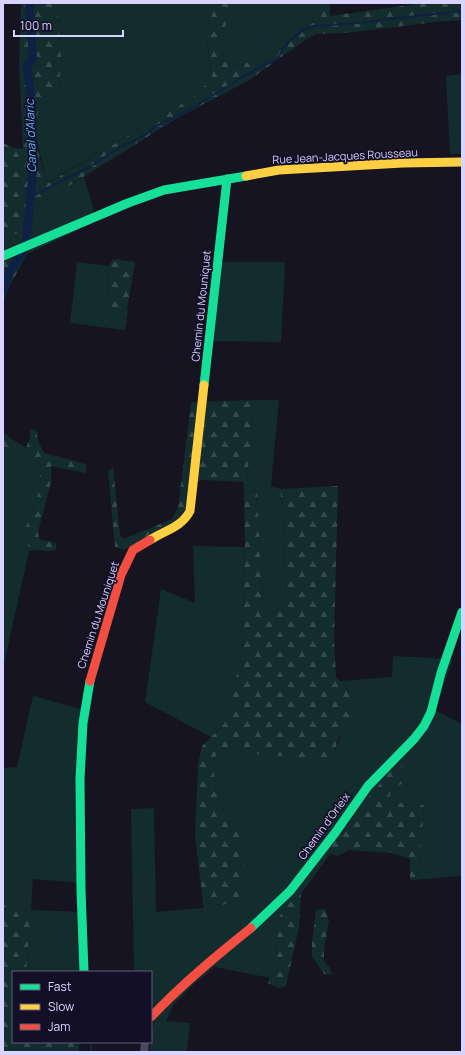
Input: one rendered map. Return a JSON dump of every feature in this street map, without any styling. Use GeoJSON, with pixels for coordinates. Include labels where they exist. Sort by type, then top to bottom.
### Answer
{"type":"FeatureCollection","features":[{"type":"Feature","properties":{"kind":"street","name":"Rue Jean-Jacques Rousseau"},"geometry":{"type":"LineString","coordinates":[[3,256],[128,203],[164,190],[279,170],[403,163],[462,162]]}},
{"type":"Feature","properties":{"kind":"street","name":"Chemin du Mouniquet"},"geometry":{"type":"LineString","coordinates":[[84,971],[81,890],[80,786],[83,723],[91,677],[121,575],[133,550],[156,536],[181,524],[186,519],[190,511],[228,179]]}},
{"type":"Feature","properties":{"kind":"street","name":"Chemin d'Orleix"},"geometry":{"type":"LineString","coordinates":[[152,1016],[174,992],[257,923],[290,891],[368,786],[414,739],[424,726],[431,712],[443,667],[462,612]]}},
{"type":"Feature","properties":{"kind":"green space"},"geometry":{"type":"Polygon","coordinates":[[[21,3],[57,3],[61,58],[59,90],[39,111],[35,128],[40,158],[48,183],[192,98],[212,79],[206,31],[216,3],[232,3],[224,32],[222,55],[223,61],[238,66],[261,58],[275,51],[295,32],[305,26],[319,21],[322,14],[322,3],[330,3],[330,16],[423,3],[462,3],[462,20],[345,33],[316,34],[305,40],[248,81],[179,117],[40,204],[30,225],[27,228],[3,240],[3,143],[14,148],[23,149],[19,65],[21,3]]]}},
{"type":"Feature","properties":{"kind":"green space"},"geometry":{"type":"Polygon","coordinates":[[[57,3],[216,3],[206,31],[212,79],[192,98],[47,183],[35,133],[37,113],[59,90],[61,58],[57,3]]]}},
{"type":"Feature","properties":{"kind":"green space"},"geometry":{"type":"Polygon","coordinates":[[[232,3],[322,3],[322,14],[319,21],[305,26],[275,51],[261,58],[238,66],[223,61],[222,54],[224,32],[232,3]]]}},
{"type":"Feature","properties":{"kind":"green space"},"geometry":{"type":"Polygon","coordinates":[[[462,74],[462,154],[450,154],[446,76],[462,74]]]}},
{"type":"Feature","properties":{"kind":"green space"},"geometry":{"type":"Polygon","coordinates":[[[84,177],[94,211],[76,231],[27,254],[3,261],[3,240],[30,225],[40,204],[84,177]]]}},
{"type":"Feature","properties":{"kind":"green space"},"geometry":{"type":"Polygon","coordinates":[[[27,254],[8,289],[3,303],[3,261],[27,254]]]}},
{"type":"Feature","properties":{"kind":"green space"},"geometry":{"type":"Polygon","coordinates":[[[113,259],[135,262],[127,309],[121,311],[121,316],[119,318],[107,302],[109,266],[113,259]]]}},
{"type":"Feature","properties":{"kind":"green space"},"geometry":{"type":"Polygon","coordinates":[[[77,262],[109,266],[107,302],[121,316],[121,311],[127,309],[125,330],[70,323],[77,262]]]}},
{"type":"Feature","properties":{"kind":"green space"},"geometry":{"type":"Polygon","coordinates":[[[221,262],[285,262],[281,342],[213,341],[221,262]]]}},
{"type":"Feature","properties":{"kind":"green space"},"geometry":{"type":"Polygon","coordinates":[[[254,400],[279,400],[271,486],[280,489],[283,513],[286,601],[278,610],[271,613],[263,605],[257,490],[244,492],[243,482],[247,482],[254,400]]]}},
{"type":"Feature","properties":{"kind":"green space"},"geometry":{"type":"Polygon","coordinates":[[[254,400],[247,482],[201,480],[192,486],[186,508],[176,524],[124,550],[115,547],[108,471],[113,467],[120,536],[124,539],[172,519],[178,508],[191,402],[254,400]]]}},
{"type":"Feature","properties":{"kind":"green space"},"geometry":{"type":"Polygon","coordinates":[[[30,429],[36,430],[39,443],[44,453],[86,464],[86,473],[51,466],[51,482],[38,532],[39,539],[56,543],[56,550],[53,551],[29,551],[26,527],[41,484],[38,462],[29,455],[3,448],[3,432],[26,448],[30,437],[30,429]]]}},
{"type":"Feature","properties":{"kind":"green space"},"geometry":{"type":"Polygon","coordinates":[[[3,448],[29,455],[38,462],[41,484],[26,527],[29,551],[3,669],[3,448]]]}},
{"type":"Feature","properties":{"kind":"green space"},"geometry":{"type":"Polygon","coordinates":[[[338,486],[334,640],[336,677],[347,689],[352,699],[353,710],[351,726],[337,741],[335,753],[325,760],[247,753],[231,747],[220,749],[213,761],[216,794],[225,814],[234,818],[242,831],[245,871],[238,900],[223,905],[203,903],[195,836],[198,764],[202,746],[224,724],[242,654],[245,547],[244,492],[257,490],[263,605],[271,613],[278,610],[286,600],[283,513],[280,489],[338,486]]]}},
{"type":"Feature","properties":{"kind":"green space"},"geometry":{"type":"Polygon","coordinates":[[[193,546],[245,547],[242,654],[224,724],[211,737],[145,702],[161,589],[195,603],[193,546]]]}},
{"type":"Feature","properties":{"kind":"green space"},"geometry":{"type":"Polygon","coordinates":[[[393,656],[453,659],[435,710],[462,724],[462,876],[415,880],[420,865],[424,806],[389,802],[391,789],[406,773],[326,851],[331,853],[301,894],[284,906],[278,921],[277,945],[270,978],[215,967],[194,984],[173,1005],[166,1021],[190,1023],[187,1052],[149,1052],[150,1043],[152,1043],[154,1021],[152,1020],[152,971],[134,971],[131,809],[154,808],[156,912],[204,908],[203,903],[223,905],[234,818],[225,814],[216,794],[213,761],[220,749],[231,747],[247,753],[335,753],[340,738],[351,726],[349,691],[340,681],[392,677],[393,656]]]}},
{"type":"Feature","properties":{"kind":"green space"},"geometry":{"type":"Polygon","coordinates":[[[33,696],[88,711],[83,759],[83,883],[33,879],[31,910],[85,912],[87,971],[26,971],[31,911],[12,910],[3,904],[3,768],[17,767],[33,696]]]}},
{"type":"Feature","properties":{"kind":"green space"},"geometry":{"type":"Polygon","coordinates":[[[403,766],[406,773],[402,784],[391,789],[389,802],[424,805],[420,865],[415,880],[410,879],[410,859],[392,853],[349,850],[337,856],[325,851],[391,770],[403,766]]]}},
{"type":"Feature","properties":{"kind":"green space"},"geometry":{"type":"Polygon","coordinates":[[[301,894],[299,927],[286,986],[278,988],[268,983],[277,945],[278,921],[284,906],[301,894]]]}},
{"type":"Feature","properties":{"kind":"green space"},"geometry":{"type":"Polygon","coordinates":[[[3,904],[12,910],[31,911],[26,971],[12,971],[12,1043],[79,1043],[79,1052],[3,1052],[3,904]]]}},
{"type":"Feature","properties":{"kind":"green space"},"geometry":{"type":"Polygon","coordinates":[[[325,909],[329,920],[324,950],[324,961],[330,968],[332,975],[324,974],[312,957],[312,942],[316,910],[325,909]]]}},
{"type":"Feature","properties":{"kind":"waterway","name":"Canal d'Alaric"},"geometry":{"type":"LineString","coordinates":[[3,290],[9,273],[24,250],[26,242],[34,160],[32,150],[32,108],[27,66],[33,58],[29,3]]}},
{"type":"Feature","properties":{"kind":"waterway"},"geometry":{"type":"LineString","coordinates":[[29,200],[35,195],[91,166],[120,147],[145,135],[155,127],[192,108],[249,73],[277,59],[288,42],[302,31],[313,26],[347,24],[462,11]]}},
{"type":"Feature","properties":{"kind":"waterway"},"geometry":{"type":"LineString","coordinates":[[91,1043],[91,1052]]}},
{"type":"Feature","properties":{"kind":"traffic: fast"},"geometry":{"type":"LineString","coordinates":[[3,256],[128,203],[164,190],[246,176]]}},
{"type":"Feature","properties":{"kind":"traffic: fast"},"geometry":{"type":"LineString","coordinates":[[204,385],[227,179]]}},
{"type":"Feature","properties":{"kind":"traffic: fast"},"geometry":{"type":"LineString","coordinates":[[251,928],[290,891],[335,833],[368,786],[414,739],[424,726],[431,712],[441,673],[462,612]]}},
{"type":"Feature","properties":{"kind":"traffic: fast"},"geometry":{"type":"LineString","coordinates":[[84,971],[81,890],[80,779],[83,723],[90,681]]}},
{"type":"Feature","properties":{"kind":"traffic: slow"},"geometry":{"type":"LineString","coordinates":[[246,176],[279,170],[403,163],[462,162]]}},
{"type":"Feature","properties":{"kind":"traffic: slow"},"geometry":{"type":"LineString","coordinates":[[150,540],[177,525],[190,511],[204,385]]}},
{"type":"Feature","properties":{"kind":"traffic: jam"},"geometry":{"type":"LineString","coordinates":[[90,681],[121,575],[133,550],[150,540]]}},
{"type":"Feature","properties":{"kind":"traffic: jam"},"geometry":{"type":"LineString","coordinates":[[152,1016],[175,993],[251,928]]}}]}
